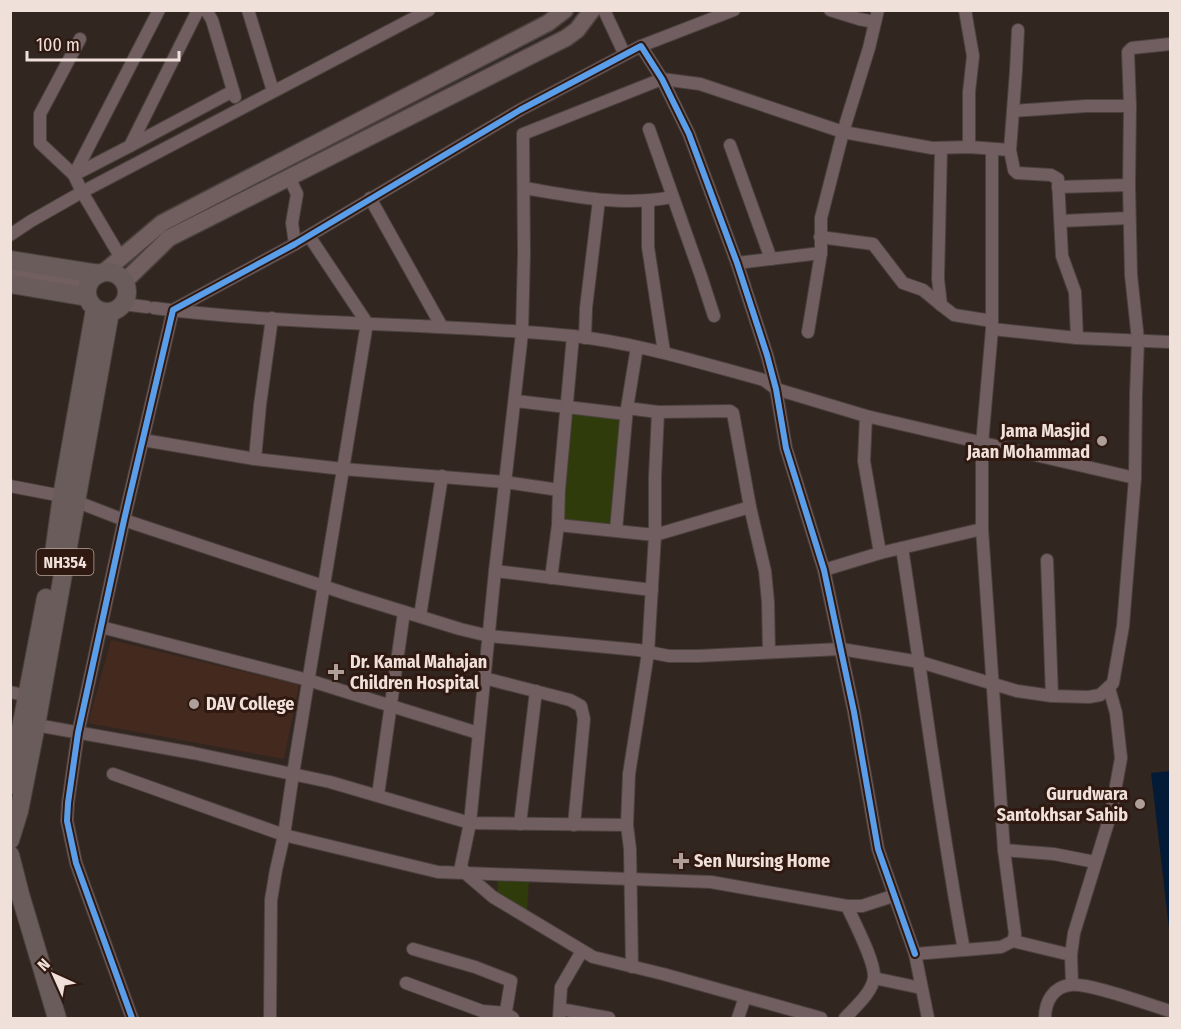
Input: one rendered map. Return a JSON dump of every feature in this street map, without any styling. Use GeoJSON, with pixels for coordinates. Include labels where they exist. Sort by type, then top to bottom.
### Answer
{"type":"FeatureCollection","features":[{"type":"Feature","properties":{"kind":"highway"},"geometry":{"type":"LineString","coordinates":[[12,268],[101,294]]}},
{"type":"Feature","properties":{"kind":"highway"},"geometry":{"type":"LineString","coordinates":[[12,268],[101,294]]}},
{"type":"Feature","properties":{"kind":"highway"},"geometry":{"type":"LineString","coordinates":[[101,294],[119,276],[124,282]]}},
{"type":"Feature","properties":{"kind":"highway","name":"NH354"},"geometry":{"type":"LineString","coordinates":[[10,840],[19,811],[36,725],[101,294]]}},
{"type":"Feature","properties":{"kind":"highway","name":"NH354"},"geometry":{"type":"LineString","coordinates":[[10,785],[19,694],[69,499]]}},
{"type":"Feature","properties":{"kind":"highway"},"geometry":{"type":"LineString","coordinates":[[10,855],[57,1018]]}},
{"type":"Feature","properties":{"kind":"main road"},"geometry":{"type":"LineString","coordinates":[[101,294],[121,258],[162,223],[548,23],[564,10]]}},
{"type":"Feature","properties":{"kind":"main road"},"geometry":{"type":"LineString","coordinates":[[124,282],[169,238],[566,38],[577,30],[592,10]]}},
{"type":"Feature","properties":{"kind":"street"},"geometry":{"type":"LineString","coordinates":[[74,175],[159,10]]}},
{"type":"Feature","properties":{"kind":"street"},"geometry":{"type":"LineString","coordinates":[[130,146],[198,10]]}},
{"type":"Feature","properties":{"kind":"street"},"geometry":{"type":"LineString","coordinates":[[206,10],[212,20],[232,91],[240,108]]}},
{"type":"Feature","properties":{"kind":"street"},"geometry":{"type":"LineString","coordinates":[[248,10],[273,91]]}},
{"type":"Feature","properties":{"kind":"street"},"geometry":{"type":"LineString","coordinates":[[10,235],[82,192],[429,10]]}},
{"type":"Feature","properties":{"kind":"street"},"geometry":{"type":"LineString","coordinates":[[604,10],[624,53]]}},
{"type":"Feature","properties":{"kind":"street"},"geometry":{"type":"LineString","coordinates":[[808,332],[821,253],[821,218],[877,16],[830,10]]}},
{"type":"Feature","properties":{"kind":"street"},"geometry":{"type":"LineString","coordinates":[[965,10],[973,56],[969,92],[969,147]]}},
{"type":"Feature","properties":{"kind":"street"},"geometry":{"type":"LineString","coordinates":[[132,1018],[76,863],[67,821],[68,803],[78,733],[173,310],[295,244],[520,110],[624,53],[728,12]]}},
{"type":"Feature","properties":{"kind":"street"},"geometry":{"type":"LineString","coordinates":[[1018,30],[1010,150],[1014,170],[1017,173],[1054,176],[1058,179],[1062,256],[1075,292],[1077,338]]}},
{"type":"Feature","properties":{"kind":"street"},"geometry":{"type":"LineString","coordinates":[[80,39],[40,114],[40,143],[74,175],[121,258]]}},
{"type":"Feature","properties":{"kind":"street"},"geometry":{"type":"LineString","coordinates":[[10,486],[69,499],[124,520],[404,612],[489,636],[698,656],[841,649],[920,662],[1017,692],[1089,698],[1100,695],[1113,683],[1123,626],[1135,478],[1138,340],[1131,275],[1129,218],[1128,50],[1170,44]]}},
{"type":"Feature","properties":{"kind":"street"},"geometry":{"type":"LineString","coordinates":[[641,46],[662,79],[689,134],[736,263],[776,389],[786,448],[824,570],[854,712],[872,825],[882,865],[915,954],[928,1018]]}},
{"type":"Feature","properties":{"kind":"street"},"geometry":{"type":"LineString","coordinates":[[523,134],[662,79],[700,84],[843,132],[919,147],[1010,150]]}},
{"type":"Feature","properties":{"kind":"street"},"geometry":{"type":"LineString","coordinates":[[74,175],[232,91]]}},
{"type":"Feature","properties":{"kind":"street"},"geometry":{"type":"LineString","coordinates":[[1013,111],[1086,106],[1130,106]]}},
{"type":"Feature","properties":{"kind":"street"},"geometry":{"type":"LineString","coordinates":[[520,110],[524,188],[522,333],[470,823],[461,861],[465,873],[493,897],[582,951],[602,960],[663,974],[819,1018]]}},
{"type":"Feature","properties":{"kind":"street"},"geometry":{"type":"LineString","coordinates":[[649,129],[714,316]]}},
{"type":"Feature","properties":{"kind":"street"},"geometry":{"type":"LineString","coordinates":[[730,145],[771,259]]}},
{"type":"Feature","properties":{"kind":"street"},"geometry":{"type":"LineString","coordinates":[[941,149],[938,279],[941,305]]}},
{"type":"Feature","properties":{"kind":"street"},"geometry":{"type":"LineString","coordinates":[[992,149],[992,325],[982,444],[982,529],[1004,850],[1015,929],[1013,941]]}},
{"type":"Feature","properties":{"kind":"street"},"geometry":{"type":"LineString","coordinates":[[289,177],[297,194],[292,223],[295,244]]}},
{"type":"Feature","properties":{"kind":"street"},"geometry":{"type":"LineString","coordinates":[[1058,187],[1129,185]]}},
{"type":"Feature","properties":{"kind":"street"},"geometry":{"type":"LineString","coordinates":[[524,188],[599,200],[648,202],[672,197]]}},
{"type":"Feature","properties":{"kind":"street"},"geometry":{"type":"LineString","coordinates":[[370,198],[442,327]]}},
{"type":"Feature","properties":{"kind":"street"},"geometry":{"type":"LineString","coordinates":[[551,578],[558,525],[567,408],[586,308],[599,200]]}},
{"type":"Feature","properties":{"kind":"street"},"geometry":{"type":"LineString","coordinates":[[648,202],[648,248],[664,352]]}},
{"type":"Feature","properties":{"kind":"street"},"geometry":{"type":"LineString","coordinates":[[1061,221],[1129,218]]}},
{"type":"Feature","properties":{"kind":"street"},"geometry":{"type":"LineString","coordinates":[[270,1018],[271,900],[284,835],[367,324],[309,236]]}},
{"type":"Feature","properties":{"kind":"street"},"geometry":{"type":"LineString","coordinates":[[820,237],[873,244],[903,283],[922,290],[954,315],[992,325],[1077,338],[1170,342]]}},
{"type":"Feature","properties":{"kind":"street"},"geometry":{"type":"LineString","coordinates":[[736,263],[821,253]]}},
{"type":"Feature","properties":{"kind":"street"},"geometry":{"type":"LineString","coordinates":[[101,294],[151,308],[579,337],[637,347],[664,352],[764,380],[776,389],[866,416],[1135,478]]}},
{"type":"Feature","properties":{"kind":"street"},"geometry":{"type":"LineString","coordinates":[[255,459],[272,318]]}},
{"type":"Feature","properties":{"kind":"street"},"geometry":{"type":"LineString","coordinates":[[616,530],[627,411],[637,347]]}},
{"type":"Feature","properties":{"kind":"street"},"geometry":{"type":"LineString","coordinates":[[516,401],[567,408],[658,412],[730,411],[733,413],[750,507],[765,571],[769,652]]}},
{"type":"Feature","properties":{"kind":"street"},"geometry":{"type":"LineString","coordinates":[[632,967],[627,825],[629,774],[648,653],[655,535],[658,412]]}},
{"type":"Feature","properties":{"kind":"street"},"geometry":{"type":"LineString","coordinates":[[866,416],[864,461],[880,553]]}},
{"type":"Feature","properties":{"kind":"street"},"geometry":{"type":"LineString","coordinates":[[143,440],[255,459],[343,470],[442,476],[559,490]]}},
{"type":"Feature","properties":{"kind":"street"},"geometry":{"type":"LineString","coordinates":[[420,616],[442,476]]}},
{"type":"Feature","properties":{"kind":"street"},"geometry":{"type":"LineString","coordinates":[[558,525],[655,535],[750,507]]}},
{"type":"Feature","properties":{"kind":"street"},"geometry":{"type":"LineString","coordinates":[[824,570],[880,553],[982,529]]}},
{"type":"Feature","properties":{"kind":"street"},"geometry":{"type":"LineString","coordinates":[[902,548],[947,858],[964,950]]}},
{"type":"Feature","properties":{"kind":"street"},"geometry":{"type":"LineString","coordinates":[[1047,560],[1052,696]]}},
{"type":"Feature","properties":{"kind":"street"},"geometry":{"type":"LineString","coordinates":[[495,571],[652,590]]}},
{"type":"Feature","properties":{"kind":"street"},"geometry":{"type":"LineString","coordinates":[[378,795],[404,612]]}},
{"type":"Feature","properties":{"kind":"street"},"geometry":{"type":"LineString","coordinates":[[101,627],[308,680],[478,733]]}},
{"type":"Feature","properties":{"kind":"street"},"geometry":{"type":"LineString","coordinates":[[484,678],[577,702],[581,706],[583,713],[574,825]]}},
{"type":"Feature","properties":{"kind":"street"},"geometry":{"type":"LineString","coordinates":[[1072,984],[1071,955],[1074,933],[1111,813],[1121,758],[1116,713],[1110,688]]}},
{"type":"Feature","properties":{"kind":"street"},"geometry":{"type":"LineString","coordinates":[[520,824],[536,691]]}},
{"type":"Feature","properties":{"kind":"street"},"geometry":{"type":"LineString","coordinates":[[36,725],[193,753],[293,774],[378,795],[470,823],[627,825]]}},
{"type":"Feature","properties":{"kind":"street"},"geometry":{"type":"LineString","coordinates":[[113,774],[284,835],[438,872],[711,882],[848,906],[862,906],[893,896]]}},
{"type":"Feature","properties":{"kind":"street"},"geometry":{"type":"LineString","coordinates":[[1004,850],[1054,854],[1095,862]]}},
{"type":"Feature","properties":{"kind":"street"},"geometry":{"type":"LineString","coordinates":[[845,1018],[865,997],[874,978],[872,964],[848,906]]}},
{"type":"Feature","properties":{"kind":"street"},"geometry":{"type":"LineString","coordinates":[[915,954],[1002,947],[1013,941],[1071,955]]}},
{"type":"Feature","properties":{"kind":"street"},"geometry":{"type":"LineString","coordinates":[[406,983],[482,1011],[510,1016],[511,981],[475,967],[413,949]]}},
{"type":"Feature","properties":{"kind":"street"},"geometry":{"type":"LineString","coordinates":[[582,951],[561,987],[560,1014],[609,1018]]}},
{"type":"Feature","properties":{"kind":"street"},"geometry":{"type":"LineString","coordinates":[[874,978],[921,988]]}},
{"type":"Feature","properties":{"kind":"street"},"geometry":{"type":"LineString","coordinates":[[1045,1018],[1049,998],[1055,991],[1072,984],[1170,1011]]}},
{"type":"Feature","properties":{"kind":"street"},"geometry":{"type":"LineString","coordinates":[[738,1018],[745,997]]}},
{"type":"Feature","properties":{"kind":"shaded area","name":"DAV College"},"geometry":{"type":"Polygon","coordinates":[[[111,640],[299,685],[284,759],[88,723],[111,640]]]}},
{"type":"Feature","properties":{"kind":"green space"},"geometry":{"type":"Polygon","coordinates":[[[571,412],[625,416],[614,524],[560,519],[571,412]]]}},
{"type":"Feature","properties":{"kind":"green space"},"geometry":{"type":"Polygon","coordinates":[[[498,878],[529,881],[527,911],[497,894],[498,878]]]}},
{"type":"Feature","properties":{"kind":"water"},"geometry":{"type":"Polygon","coordinates":[[[1170,771],[1170,937],[1151,773],[1170,771]]]}},
{"type":"Feature","properties":{"kind":"cycle path"},"geometry":{"type":"LineString","coordinates":[[132,1018],[76,863],[67,821],[68,803],[78,733],[173,310],[295,244],[520,110],[641,46],[662,79],[689,134],[737,263],[767,355],[776,389],[786,448],[824,570],[854,712],[878,849],[915,954]]}},
{"type":"Feature","properties":{"kind":"place","name":"Jama Masjid Jaan Mohammad"},"geometry":{"type":"Point","coordinates":[1102,441]}},
{"type":"Feature","properties":{"kind":"place","name":"Dr. Kamal Mahajan Children Hospital"},"geometry":{"type":"Point","coordinates":[336,672]}},
{"type":"Feature","properties":{"kind":"place","name":"DAV College"},"geometry":{"type":"Point","coordinates":[194,704]}},
{"type":"Feature","properties":{"kind":"place","name":"Gurudwara Santokhsar Sahib"},"geometry":{"type":"Point","coordinates":[1140,804]}},
{"type":"Feature","properties":{"kind":"place","name":"Sen Nursing Home"},"geometry":{"type":"Point","coordinates":[681,861]}}]}
